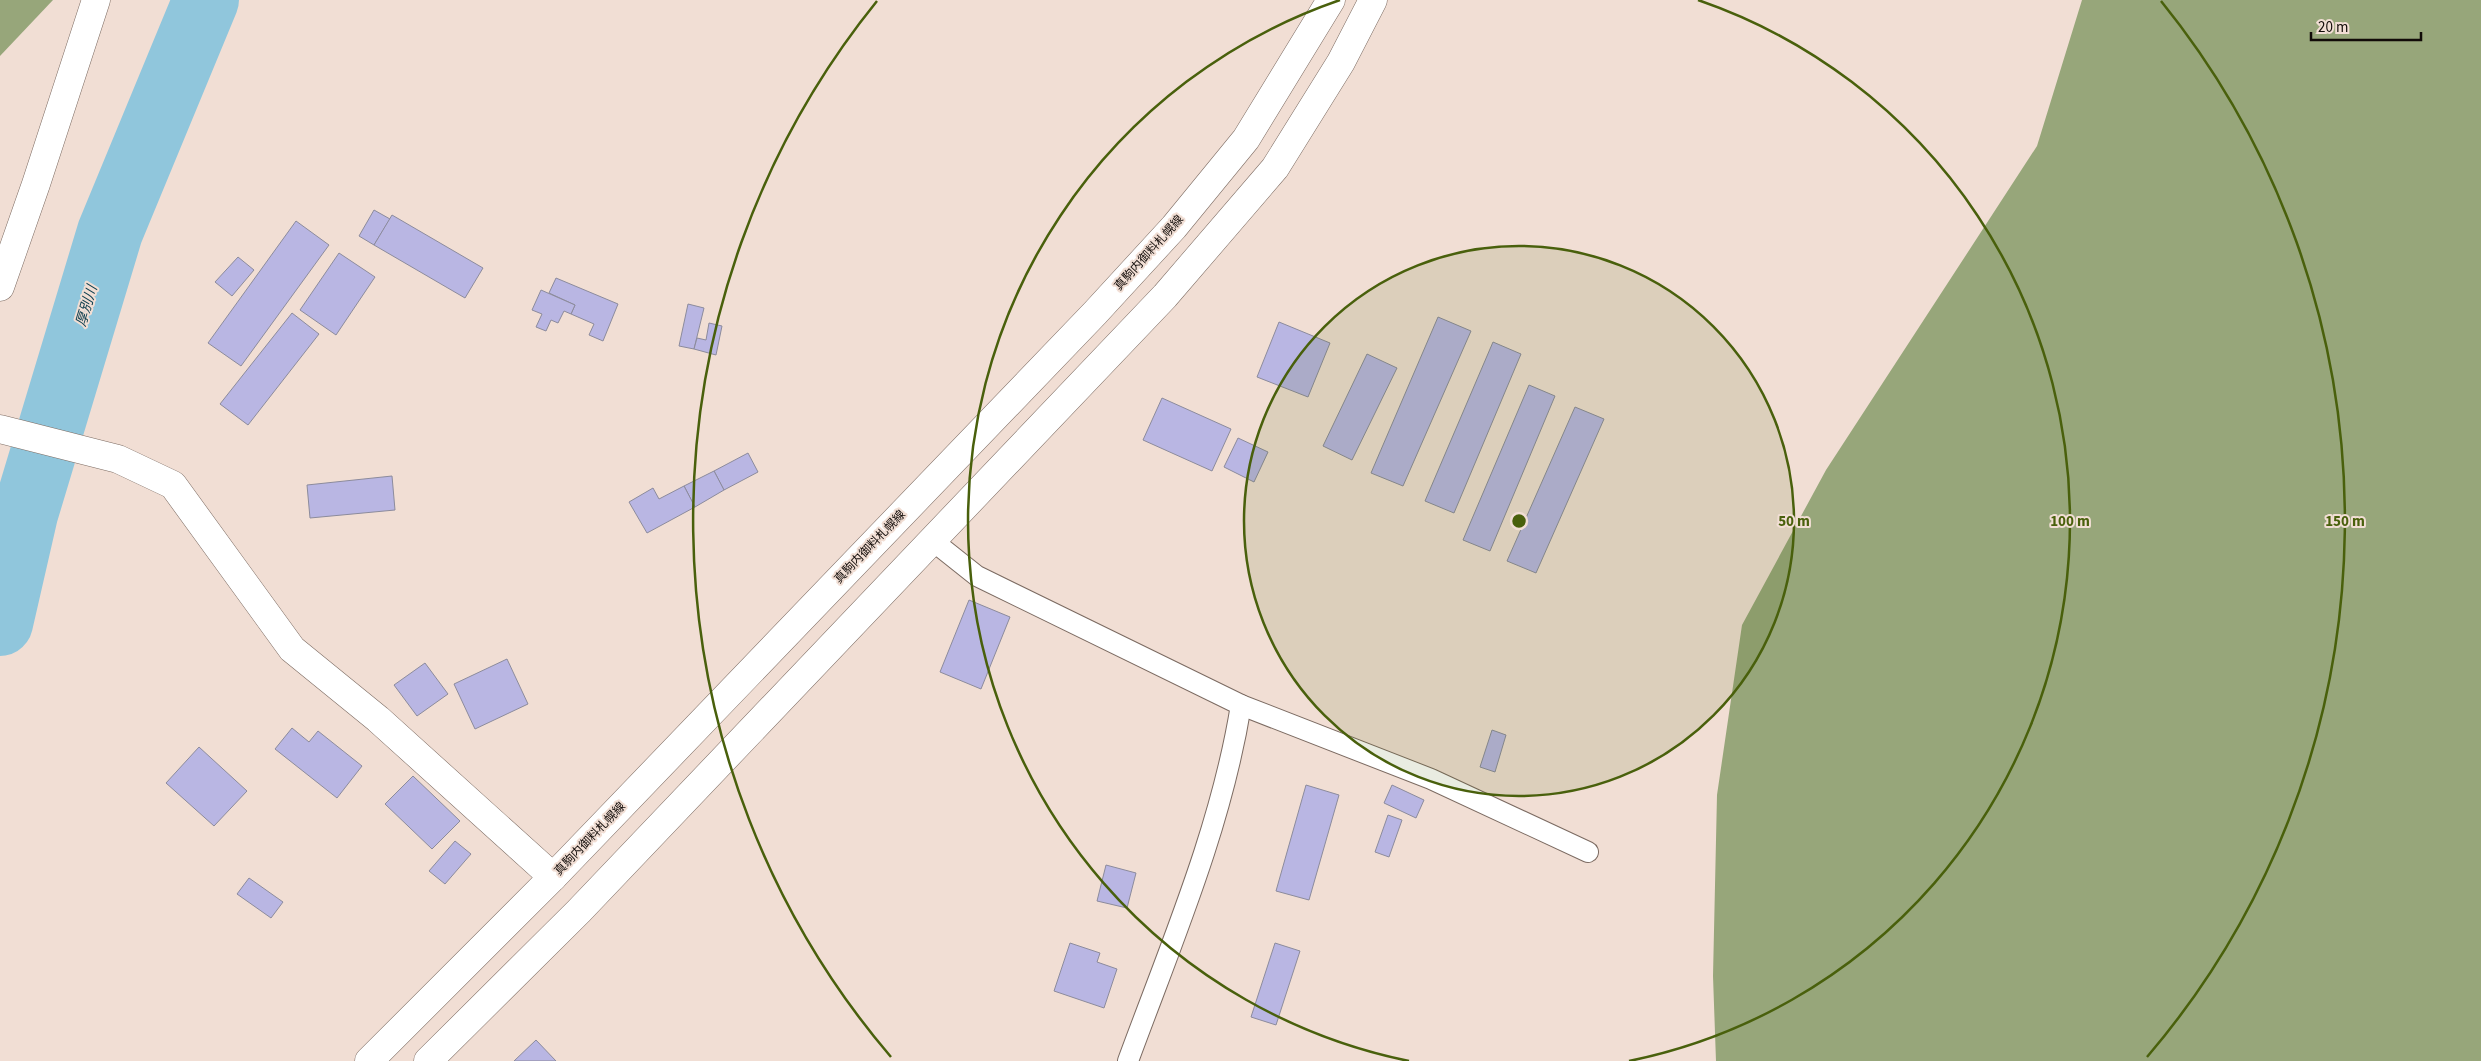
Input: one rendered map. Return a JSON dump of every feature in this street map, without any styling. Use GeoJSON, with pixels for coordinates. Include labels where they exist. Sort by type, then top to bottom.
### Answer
{"type":"FeatureCollection","features":[{"type":"Feature","properties":{"kind":"main road"},"geometry":{"type":"LineString","coordinates":[[0,287],[96,0]]}},
{"type":"Feature","properties":{"kind":"main road","name":"真駒内御料札幌線"},"geometry":{"type":"LineString","coordinates":[[369,1061],[553,877],[1095,313],[1174,226],[1246,139],[1331,0]]}},
{"type":"Feature","properties":{"kind":"main road"},"geometry":{"type":"LineString","coordinates":[[428,1061],[579,911],[1165,296],[1275,168],[1341,62],[1373,0]]}},
{"type":"Feature","properties":{"kind":"main road"},"geometry":{"type":"LineString","coordinates":[[0,429],[118,459],[173,485],[292,649],[378,719],[553,877]]}},
{"type":"Feature","properties":{"kind":"lane"},"geometry":{"type":"LineString","coordinates":[[932,541],[977,576],[1241,706],[1431,779],[1588,852]]}},
{"type":"Feature","properties":{"kind":"lane"},"geometry":{"type":"LineString","coordinates":[[1128,1061],[1192,890],[1233,753],[1241,706]]}},
{"type":"Feature","properties":{"kind":"green space"},"geometry":{"type":"Polygon","coordinates":[[[0,0],[53,0],[0,56],[0,0]]]}},
{"type":"Feature","properties":{"kind":"green space"},"geometry":{"type":"Polygon","coordinates":[[[2082,0],[2481,0],[2481,1061],[1716,1061],[1713,976],[1717,795],[1742,625],[1826,470],[2037,146],[2082,0]]]}},
{"type":"Feature","properties":{"kind":"building"},"geometry":{"type":"Polygon","coordinates":[[[374,210],[390,219],[374,245],[359,236],[374,210]]]}},
{"type":"Feature","properties":{"kind":"building"},"geometry":{"type":"Polygon","coordinates":[[[392,215],[483,268],[465,298],[374,245],[392,215]]]}},
{"type":"Feature","properties":{"kind":"building"},"geometry":{"type":"Polygon","coordinates":[[[296,221],[329,245],[241,366],[208,343],[296,221]]]}},
{"type":"Feature","properties":{"kind":"building"},"geometry":{"type":"Polygon","coordinates":[[[339,253],[375,277],[336,335],[300,310],[339,253]]]}},
{"type":"Feature","properties":{"kind":"building"},"geometry":{"type":"Polygon","coordinates":[[[238,257],[254,270],[232,296],[215,282],[238,257]]]}},
{"type":"Feature","properties":{"kind":"building"},"geometry":{"type":"Polygon","coordinates":[[[556,278],[618,304],[603,341],[589,335],[594,324],[571,314],[575,305],[549,293],[556,278]]]}},
{"type":"Feature","properties":{"kind":"building"},"geometry":{"type":"Polygon","coordinates":[[[541,290],[575,305],[571,314],[564,311],[558,323],[551,320],[546,331],[536,327],[542,314],[532,310],[541,290]]]}},
{"type":"Feature","properties":{"kind":"building"},"geometry":{"type":"Polygon","coordinates":[[[688,304],[704,308],[694,349],[679,346],[688,304]]]}},
{"type":"Feature","properties":{"kind":"building"},"geometry":{"type":"Polygon","coordinates":[[[292,313],[319,334],[248,425],[220,404],[292,313]]]}},
{"type":"Feature","properties":{"kind":"building"},"geometry":{"type":"Polygon","coordinates":[[[1438,317],[1471,331],[1403,486],[1371,473],[1438,317]]]}},
{"type":"Feature","properties":{"kind":"building"},"geometry":{"type":"Polygon","coordinates":[[[1279,322],[1330,343],[1308,397],[1257,377],[1279,322]]]}},
{"type":"Feature","properties":{"kind":"building"},"geometry":{"type":"Polygon","coordinates":[[[709,323],[722,326],[716,355],[694,349],[697,338],[706,340],[709,323]]]}},
{"type":"Feature","properties":{"kind":"building"},"geometry":{"type":"Polygon","coordinates":[[[1493,342],[1521,354],[1454,513],[1425,501],[1493,342]]]}},
{"type":"Feature","properties":{"kind":"building"},"geometry":{"type":"Polygon","coordinates":[[[1367,354],[1397,368],[1352,460],[1323,446],[1367,354]]]}},
{"type":"Feature","properties":{"kind":"building"},"geometry":{"type":"Polygon","coordinates":[[[1529,385],[1555,396],[1490,551],[1463,540],[1529,385]]]}},
{"type":"Feature","properties":{"kind":"building"},"geometry":{"type":"Polygon","coordinates":[[[1162,398],[1231,429],[1212,471],[1143,440],[1162,398]]]}},
{"type":"Feature","properties":{"kind":"building"},"geometry":{"type":"Polygon","coordinates":[[[1575,407],[1604,419],[1536,573],[1507,561],[1575,407]]]}},
{"type":"Feature","properties":{"kind":"building"},"geometry":{"type":"Polygon","coordinates":[[[1238,438],[1268,452],[1254,482],[1224,467],[1238,438]]]}},
{"type":"Feature","properties":{"kind":"building"},"geometry":{"type":"Polygon","coordinates":[[[748,453],[758,472],[724,490],[714,471],[748,453]]]}},
{"type":"Feature","properties":{"kind":"building"},"geometry":{"type":"Polygon","coordinates":[[[714,471],[724,490],[695,507],[684,486],[714,471]]]}},
{"type":"Feature","properties":{"kind":"building"},"geometry":{"type":"Polygon","coordinates":[[[392,476],[395,510],[310,518],[307,485],[392,476]]]}},
{"type":"Feature","properties":{"kind":"building"},"geometry":{"type":"Polygon","coordinates":[[[684,486],[695,507],[647,533],[629,502],[653,488],[659,499],[684,486]]]}},
{"type":"Feature","properties":{"kind":"building"},"geometry":{"type":"Polygon","coordinates":[[[969,600],[1010,617],[981,689],[940,672],[969,600]]]}},
{"type":"Feature","properties":{"kind":"building"},"geometry":{"type":"Polygon","coordinates":[[[507,659],[528,704],[475,729],[454,684],[507,659]]]}},
{"type":"Feature","properties":{"kind":"building"},"geometry":{"type":"Polygon","coordinates":[[[425,663],[448,694],[417,716],[394,685],[425,663]]]}},
{"type":"Feature","properties":{"kind":"building"},"geometry":{"type":"Polygon","coordinates":[[[292,728],[309,742],[318,731],[362,766],[337,798],[275,749],[292,728]]]}},
{"type":"Feature","properties":{"kind":"building"},"geometry":{"type":"Polygon","coordinates":[[[1492,730],[1506,735],[1495,772],[1480,767],[1492,730]]]}},
{"type":"Feature","properties":{"kind":"building"},"geometry":{"type":"Polygon","coordinates":[[[199,747],[247,791],[214,826],[166,783],[199,747]]]}},
{"type":"Feature","properties":{"kind":"building"},"geometry":{"type":"Polygon","coordinates":[[[413,776],[460,821],[432,849],[385,804],[413,776]]]}},
{"type":"Feature","properties":{"kind":"building"},"geometry":{"type":"Polygon","coordinates":[[[1306,785],[1339,795],[1309,900],[1276,891],[1306,785]]]}},
{"type":"Feature","properties":{"kind":"building"},"geometry":{"type":"Polygon","coordinates":[[[1392,785],[1424,800],[1416,818],[1384,803],[1392,785]]]}},
{"type":"Feature","properties":{"kind":"building"},"geometry":{"type":"Polygon","coordinates":[[[1388,815],[1402,820],[1389,857],[1375,852],[1388,815]]]}},
{"type":"Feature","properties":{"kind":"building"},"geometry":{"type":"Polygon","coordinates":[[[455,841],[471,854],[445,884],[429,871],[455,841]]]}},
{"type":"Feature","properties":{"kind":"building"},"geometry":{"type":"Polygon","coordinates":[[[1106,865],[1136,873],[1127,908],[1097,901],[1106,865]]]}},
{"type":"Feature","properties":{"kind":"building"},"geometry":{"type":"Polygon","coordinates":[[[249,878],[283,902],[271,918],[237,894],[249,878]]]}},
{"type":"Feature","properties":{"kind":"building"},"geometry":{"type":"Polygon","coordinates":[[[1070,943],[1100,953],[1097,962],[1117,969],[1104,1008],[1054,991],[1070,943]]]}},
{"type":"Feature","properties":{"kind":"building"},"geometry":{"type":"Polygon","coordinates":[[[1275,943],[1300,951],[1276,1025],[1251,1017],[1275,943]]]}},
{"type":"Feature","properties":{"kind":"building"},"geometry":{"type":"Polygon","coordinates":[[[536,1040],[556,1061],[514,1061],[536,1040]]]}},
{"type":"Feature","properties":{"kind":"waterway","name":"厚別川"},"geometry":{"type":"LineString","coordinates":[[0,623],[25,514],[110,232],[206,0]]}}]}
